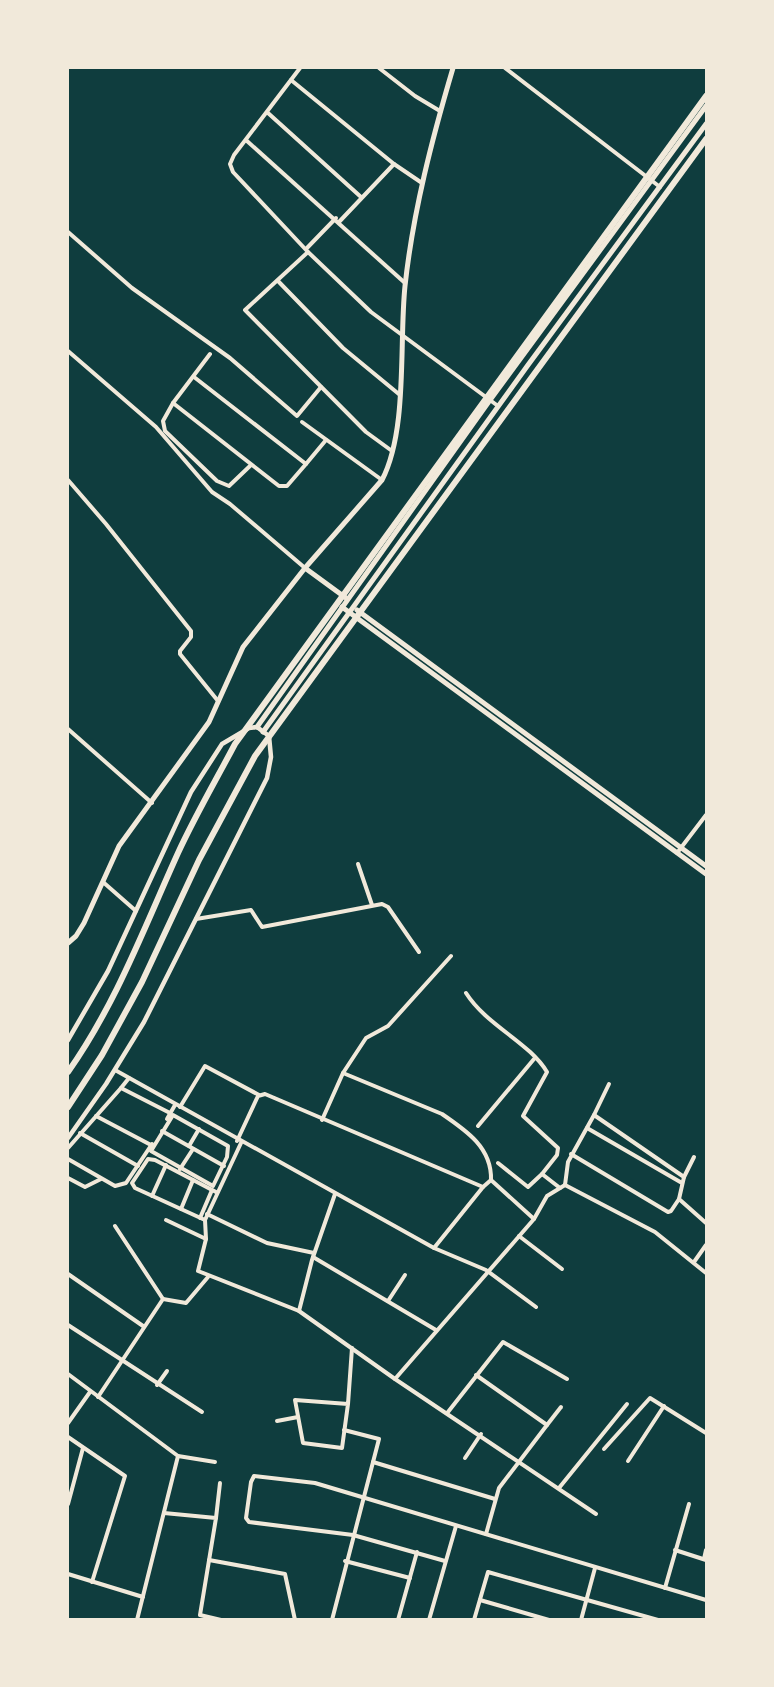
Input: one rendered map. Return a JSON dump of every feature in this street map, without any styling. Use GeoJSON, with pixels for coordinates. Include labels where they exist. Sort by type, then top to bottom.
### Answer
{"type":"FeatureCollection","features":[{"type":"Feature","properties":{"kind":"highway"},"geometry":{"type":"LineString","coordinates":[[68,1072],[85,1048],[125,976],[179,851],[235,744],[706,96]]}},
{"type":"Feature","properties":{"kind":"highway"},"geometry":{"type":"LineString","coordinates":[[68,1107],[102,1055],[142,982],[199,860],[266,734],[706,139]]}},
{"type":"Feature","properties":{"kind":"main road"},"geometry":{"type":"LineString","coordinates":[[68,943],[76,936],[84,923],[120,846],[209,722],[243,647],[305,568],[382,480],[393,452],[400,395],[400,335],[405,283],[422,183],[453,68]]}},
{"type":"Feature","properties":{"kind":"main road"},"geometry":{"type":"LineString","coordinates":[[257,727],[490,400],[706,106]]}},
{"type":"Feature","properties":{"kind":"main road"},"geometry":{"type":"LineString","coordinates":[[266,734],[353,607],[706,124]]}},
{"type":"Feature","properties":{"kind":"main road"},"geometry":{"type":"LineString","coordinates":[[305,568],[353,607],[679,850],[706,874]]}},
{"type":"Feature","properties":{"kind":"main road"},"geometry":{"type":"LineString","coordinates":[[342,608],[679,850],[706,866]]}},
{"type":"Feature","properties":{"kind":"main road"},"geometry":{"type":"LineString","coordinates":[[372,628],[376,622]]}},
{"type":"Feature","properties":{"kind":"street"},"geometry":{"type":"LineString","coordinates":[[300,68],[247,141],[234,155],[230,164],[233,172],[307,250],[371,312],[498,406]]}},
{"type":"Feature","properties":{"kind":"street"},"geometry":{"type":"LineString","coordinates":[[379,68],[414,96],[440,111]]}},
{"type":"Feature","properties":{"kind":"street"},"geometry":{"type":"LineString","coordinates":[[505,68],[660,188]]}},
{"type":"Feature","properties":{"kind":"street"},"geometry":{"type":"LineString","coordinates":[[291,80],[394,164],[422,183]]}},
{"type":"Feature","properties":{"kind":"street"},"geometry":{"type":"LineString","coordinates":[[268,113],[361,197]]}},
{"type":"Feature","properties":{"kind":"street"},"geometry":{"type":"LineString","coordinates":[[247,141],[405,283]]}},
{"type":"Feature","properties":{"kind":"street"},"geometry":{"type":"LineString","coordinates":[[393,452],[366,432],[245,310],[278,281],[394,164]]}},
{"type":"Feature","properties":{"kind":"street"},"geometry":{"type":"LineString","coordinates":[[68,232],[132,288],[230,358],[297,416],[321,387]]}},
{"type":"Feature","properties":{"kind":"street"},"geometry":{"type":"LineString","coordinates":[[278,281],[343,348],[400,395]]}},
{"type":"Feature","properties":{"kind":"street"},"geometry":{"type":"LineString","coordinates":[[68,351],[156,427],[212,492],[230,504],[305,568]]}},
{"type":"Feature","properties":{"kind":"street"},"geometry":{"type":"LineString","coordinates":[[210,354],[173,403],[163,421],[165,431],[217,481],[229,486],[251,465]]}},
{"type":"Feature","properties":{"kind":"street"},"geometry":{"type":"LineString","coordinates":[[194,376],[306,464]]}},
{"type":"Feature","properties":{"kind":"street"},"geometry":{"type":"LineString","coordinates":[[173,403],[283,488],[326,440]]}},
{"type":"Feature","properties":{"kind":"street"},"geometry":{"type":"LineString","coordinates":[[302,422],[382,480]]}},
{"type":"Feature","properties":{"kind":"street"},"geometry":{"type":"LineString","coordinates":[[68,480],[191,631],[191,638],[180,654],[218,701]]}},
{"type":"Feature","properties":{"kind":"street"},"geometry":{"type":"LineString","coordinates":[[68,1040],[108,971],[191,792],[222,744],[249,728],[257,727],[266,734],[271,757],[267,778],[194,919],[144,1023],[68,1138]]}},
{"type":"Feature","properties":{"kind":"street"},"geometry":{"type":"LineString","coordinates":[[68,729],[152,804]]}},
{"type":"Feature","properties":{"kind":"street"},"geometry":{"type":"LineString","coordinates":[[679,850],[706,815]]}},
{"type":"Feature","properties":{"kind":"street"},"geometry":{"type":"LineString","coordinates":[[358,864],[372,905]]}},
{"type":"Feature","properties":{"kind":"street"},"geometry":{"type":"LineString","coordinates":[[103,882],[136,911]]}},
{"type":"Feature","properties":{"kind":"street"},"geometry":{"type":"LineString","coordinates":[[194,919],[251,910],[262,927],[372,905],[388,907],[419,952]]}},
{"type":"Feature","properties":{"kind":"street"},"geometry":{"type":"LineString","coordinates":[[322,1120],[343,1073],[366,1038],[388,1026],[451,956]]}},
{"type":"Feature","properties":{"kind":"street"},"geometry":{"type":"LineString","coordinates":[[466,993],[492,1024],[545,1068],[547,1075],[523,1116],[559,1150],[542,1174],[528,1187],[498,1163]]}},
{"type":"Feature","properties":{"kind":"street"},"geometry":{"type":"LineString","coordinates":[[478,1126],[534,1059]]}},
{"type":"Feature","properties":{"kind":"street"},"geometry":{"type":"LineString","coordinates":[[180,1107],[205,1066],[259,1095],[265,1094],[483,1187]]}},
{"type":"Feature","properties":{"kind":"street"},"geometry":{"type":"LineString","coordinates":[[115,1070],[239,1142],[434,1248],[486,1270],[536,1307]]}},
{"type":"Feature","properties":{"kind":"street"},"geometry":{"type":"LineString","coordinates":[[343,1073],[442,1114],[454,1122],[470,1135],[490,1158],[491,1180],[534,1219]]}},
{"type":"Feature","properties":{"kind":"street"},"geometry":{"type":"LineString","coordinates":[[68,1148],[129,1078]]}},
{"type":"Feature","properties":{"kind":"street"},"geometry":{"type":"LineString","coordinates":[[565,1185],[566,1170],[571,1154],[609,1084]]}},
{"type":"Feature","properties":{"kind":"street"},"geometry":{"type":"LineString","coordinates":[[121,1088],[170,1113]]}},
{"type":"Feature","properties":{"kind":"street"},"geometry":{"type":"LineString","coordinates":[[259,1095],[202,1219],[206,1239],[198,1271],[207,1277],[299,1311],[395,1379],[481,1434],[596,1514]]}},
{"type":"Feature","properties":{"kind":"street"},"geometry":{"type":"LineString","coordinates":[[68,1159],[115,1186],[126,1183],[175,1105]]}},
{"type":"Feature","properties":{"kind":"street"},"geometry":{"type":"LineString","coordinates":[[173,1115],[228,1146],[226,1167],[213,1186],[151,1151],[162,1131],[173,1115]]}},
{"type":"Feature","properties":{"kind":"street"},"geometry":{"type":"LineString","coordinates":[[594,1115],[684,1177]]}},
{"type":"Feature","properties":{"kind":"street"},"geometry":{"type":"LineString","coordinates":[[96,1116],[151,1145]]}},
{"type":"Feature","properties":{"kind":"street"},"geometry":{"type":"LineString","coordinates":[[587,1128],[683,1183]]}},
{"type":"Feature","properties":{"kind":"street"},"geometry":{"type":"LineString","coordinates":[[180,1169],[199,1129]]}},
{"type":"Feature","properties":{"kind":"street"},"geometry":{"type":"LineString","coordinates":[[162,1131],[226,1167]]}},
{"type":"Feature","properties":{"kind":"street"},"geometry":{"type":"LineString","coordinates":[[80,1133],[138,1166]]}},
{"type":"Feature","properties":{"kind":"street"},"geometry":{"type":"LineString","coordinates":[[571,1154],[668,1212],[679,1199],[684,1177],[694,1157]]}},
{"type":"Feature","properties":{"kind":"street"},"geometry":{"type":"LineString","coordinates":[[202,1219],[135,1188],[132,1183],[148,1159],[214,1191]]}},
{"type":"Feature","properties":{"kind":"street"},"geometry":{"type":"LineString","coordinates":[[152,1196],[166,1166]]}},
{"type":"Feature","properties":{"kind":"street"},"geometry":{"type":"LineString","coordinates":[[542,1174],[560,1188]]}},
{"type":"Feature","properties":{"kind":"street"},"geometry":{"type":"LineString","coordinates":[[68,1178],[85,1187],[102,1179]]}},
{"type":"Feature","properties":{"kind":"street"},"geometry":{"type":"LineString","coordinates":[[181,1209],[194,1180]]}},
{"type":"Feature","properties":{"kind":"street"},"geometry":{"type":"LineString","coordinates":[[434,1248],[491,1180]]}},
{"type":"Feature","properties":{"kind":"street"},"geometry":{"type":"LineString","coordinates":[[395,1379],[486,1270],[534,1219],[547,1196],[565,1185]]}},
{"type":"Feature","properties":{"kind":"street"},"geometry":{"type":"LineString","coordinates":[[565,1185],[655,1232],[706,1273]]}},
{"type":"Feature","properties":{"kind":"street"},"geometry":{"type":"LineString","coordinates":[[202,1219],[207,1214],[214,1191]]}},
{"type":"Feature","properties":{"kind":"street"},"geometry":{"type":"LineString","coordinates":[[299,1311],[314,1255],[336,1194]]}},
{"type":"Feature","properties":{"kind":"street"},"geometry":{"type":"LineString","coordinates":[[679,1199],[706,1223]]}},
{"type":"Feature","properties":{"kind":"street"},"geometry":{"type":"LineString","coordinates":[[207,1214],[267,1243],[314,1255],[436,1330]]}},
{"type":"Feature","properties":{"kind":"street"},"geometry":{"type":"LineString","coordinates":[[166,1220],[206,1239]]}},
{"type":"Feature","properties":{"kind":"street"},"geometry":{"type":"LineString","coordinates":[[115,1226],[163,1299],[186,1303],[207,1277]]}},
{"type":"Feature","properties":{"kind":"street"},"geometry":{"type":"LineString","coordinates":[[519,1236],[562,1269]]}},
{"type":"Feature","properties":{"kind":"street"},"geometry":{"type":"LineString","coordinates":[[694,1262],[706,1245]]}},
{"type":"Feature","properties":{"kind":"street"},"geometry":{"type":"LineString","coordinates":[[68,1274],[143,1326]]}},
{"type":"Feature","properties":{"kind":"street"},"geometry":{"type":"LineString","coordinates":[[388,1301],[405,1275]]}},
{"type":"Feature","properties":{"kind":"street"},"geometry":{"type":"LineString","coordinates":[[98,1397],[163,1299]]}},
{"type":"Feature","properties":{"kind":"street"},"geometry":{"type":"LineString","coordinates":[[68,1325],[120,1362],[201,1412]]}},
{"type":"Feature","properties":{"kind":"street"},"geometry":{"type":"LineString","coordinates":[[448,1412],[501,1343],[505,1341],[567,1379]]}},
{"type":"Feature","properties":{"kind":"street"},"geometry":{"type":"LineString","coordinates":[[348,1404],[295,1400],[303,1443],[342,1448],[348,1404],[352,1347]]}},
{"type":"Feature","properties":{"kind":"street"},"geometry":{"type":"LineString","coordinates":[[157,1385],[167,1371]]}},
{"type":"Feature","properties":{"kind":"street"},"geometry":{"type":"LineString","coordinates":[[68,1374],[178,1456],[215,1462]]}},
{"type":"Feature","properties":{"kind":"street"},"geometry":{"type":"LineString","coordinates":[[476,1375],[547,1425]]}},
{"type":"Feature","properties":{"kind":"street"},"geometry":{"type":"LineString","coordinates":[[68,1423],[90,1392]]}},
{"type":"Feature","properties":{"kind":"street"},"geometry":{"type":"LineString","coordinates":[[604,1449],[647,1399],[653,1399],[706,1433]]}},
{"type":"Feature","properties":{"kind":"street"},"geometry":{"type":"LineString","coordinates":[[559,1488],[627,1404]]}},
{"type":"Feature","properties":{"kind":"street"},"geometry":{"type":"LineString","coordinates":[[628,1461],[664,1406]]}},
{"type":"Feature","properties":{"kind":"street"},"geometry":{"type":"LineString","coordinates":[[486,1534],[499,1488],[561,1407]]}},
{"type":"Feature","properties":{"kind":"street"},"geometry":{"type":"LineString","coordinates":[[277,1421],[298,1417]]}},
{"type":"Feature","properties":{"kind":"street"},"geometry":{"type":"LineString","coordinates":[[332,1620],[345,1562],[379,1439],[345,1430]]}},
{"type":"Feature","properties":{"kind":"street"},"geometry":{"type":"LineString","coordinates":[[465,1458],[481,1434]]}},
{"type":"Feature","properties":{"kind":"street"},"geometry":{"type":"LineString","coordinates":[[68,1437],[125,1476],[92,1582]]}},
{"type":"Feature","properties":{"kind":"street"},"geometry":{"type":"LineString","coordinates":[[68,1504],[83,1448]]}},
{"type":"Feature","properties":{"kind":"street"},"geometry":{"type":"LineString","coordinates":[[136,1620],[178,1456]]}},
{"type":"Feature","properties":{"kind":"street"},"geometry":{"type":"LineString","coordinates":[[373,1462],[495,1499]]}},
{"type":"Feature","properties":{"kind":"street"},"geometry":{"type":"LineString","coordinates":[[445,1561],[353,1535],[256,1525],[246,1518],[251,1482],[254,1476],[302,1481],[364,1497],[706,1600]]}},
{"type":"Feature","properties":{"kind":"street"},"geometry":{"type":"LineString","coordinates":[[220,1483],[200,1615],[220,1620]]}},
{"type":"Feature","properties":{"kind":"street"},"geometry":{"type":"LineString","coordinates":[[665,1588],[689,1504]]}},
{"type":"Feature","properties":{"kind":"street"},"geometry":{"type":"LineString","coordinates":[[164,1513],[216,1518]]}},
{"type":"Feature","properties":{"kind":"street"},"geometry":{"type":"LineString","coordinates":[[429,1620],[456,1526]]}},
{"type":"Feature","properties":{"kind":"street"},"geometry":{"type":"LineString","coordinates":[[675,1550],[705,1559],[706,1550]]}},
{"type":"Feature","properties":{"kind":"street"},"geometry":{"type":"LineString","coordinates":[[398,1620],[417,1552]]}},
{"type":"Feature","properties":{"kind":"street"},"geometry":{"type":"LineString","coordinates":[[209,1560],[285,1574],[295,1620]]}},
{"type":"Feature","properties":{"kind":"street"},"geometry":{"type":"LineString","coordinates":[[345,1562],[410,1578]]}},
{"type":"Feature","properties":{"kind":"street"},"geometry":{"type":"LineString","coordinates":[[581,1620],[595,1568]]}},
{"type":"Feature","properties":{"kind":"street"},"geometry":{"type":"LineString","coordinates":[[474,1620],[488,1572],[658,1620]]}},
{"type":"Feature","properties":{"kind":"street"},"geometry":{"type":"LineString","coordinates":[[68,1574],[143,1597]]}},
{"type":"Feature","properties":{"kind":"street"},"geometry":{"type":"LineString","coordinates":[[480,1600],[549,1620]]}}]}
